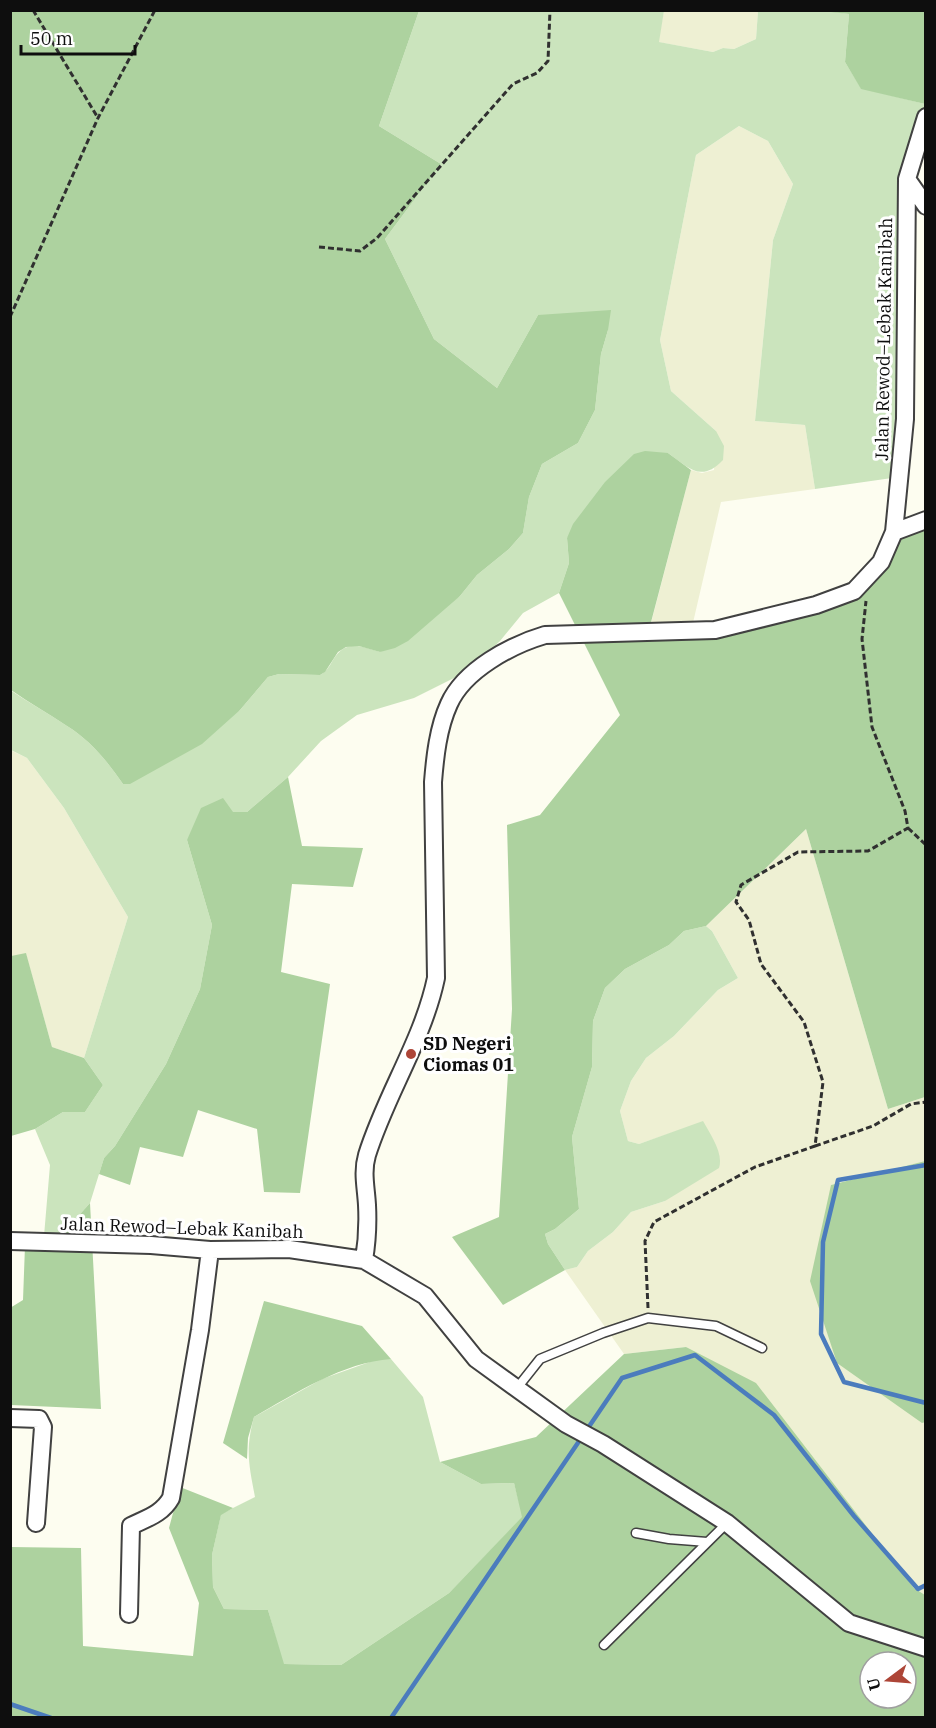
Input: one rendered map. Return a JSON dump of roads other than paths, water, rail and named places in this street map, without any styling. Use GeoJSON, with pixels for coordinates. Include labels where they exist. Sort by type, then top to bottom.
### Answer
{"type":"FeatureCollection","features":[{"type":"Feature","properties":{"kind":"street","name":"Jalan Rewod–Lebak Kanibah"},"geometry":{"type":"LineString","coordinates":[[10,1241],[151,1245],[210,1250],[289,1249],[364,1260],[368,1242],[363,1171],[367,1155],[432,997],[436,978],[433,782],[435,758],[449,702],[471,675],[520,642],[545,635],[715,630],[816,605],[854,591],[881,562],[894,532],[905,419],[907,179],[926,117]]}},
{"type":"Feature","properties":{"kind":"street"},"geometry":{"type":"LineString","coordinates":[[907,179],[926,206]]}},
{"type":"Feature","properties":{"kind":"street"},"geometry":{"type":"LineString","coordinates":[[894,532],[926,520]]}},
{"type":"Feature","properties":{"kind":"street"},"geometry":{"type":"LineString","coordinates":[[129,1614],[131,1526],[160,1512],[171,1498],[200,1330],[210,1250]]}},
{"type":"Feature","properties":{"kind":"street"},"geometry":{"type":"LineString","coordinates":[[364,1260],[425,1296],[476,1359],[566,1424],[603,1444],[727,1523],[849,1623],[926,1648]]}},
{"type":"Feature","properties":{"kind":"street"},"geometry":{"type":"LineString","coordinates":[[10,1418],[39,1419],[43,1428],[36,1523]]}},
{"type":"Feature","properties":{"kind":"lane"},"geometry":{"type":"LineString","coordinates":[[517,1388],[540,1359],[603,1333],[648,1318],[716,1326],[762,1348]]}},
{"type":"Feature","properties":{"kind":"lane"},"geometry":{"type":"LineString","coordinates":[[604,1645],[727,1523]]}},
{"type":"Feature","properties":{"kind":"lane"},"geometry":{"type":"LineString","coordinates":[[636,1533],[669,1539],[707,1542]]}},
{"type":"Feature","properties":{"kind":"waterway"},"geometry":{"type":"LineString","coordinates":[[926,1165],[838,1180],[823,1242],[821,1334],[844,1382],[926,1403]]}},
{"type":"Feature","properties":{"kind":"waterway"},"geometry":{"type":"LineString","coordinates":[[391,1718],[622,1378],[695,1355],[774,1415],[854,1516],[918,1589],[926,1585]]}},
{"type":"Feature","properties":{"kind":"waterway"},"geometry":{"type":"LineString","coordinates":[[10,1704],[51,1718]]}},
{"type":"Feature","properties":{"kind":"place","name":"SD Negeri Ciomas 01"},"geometry":{"type":"Point","coordinates":[411,1054]}}]}
